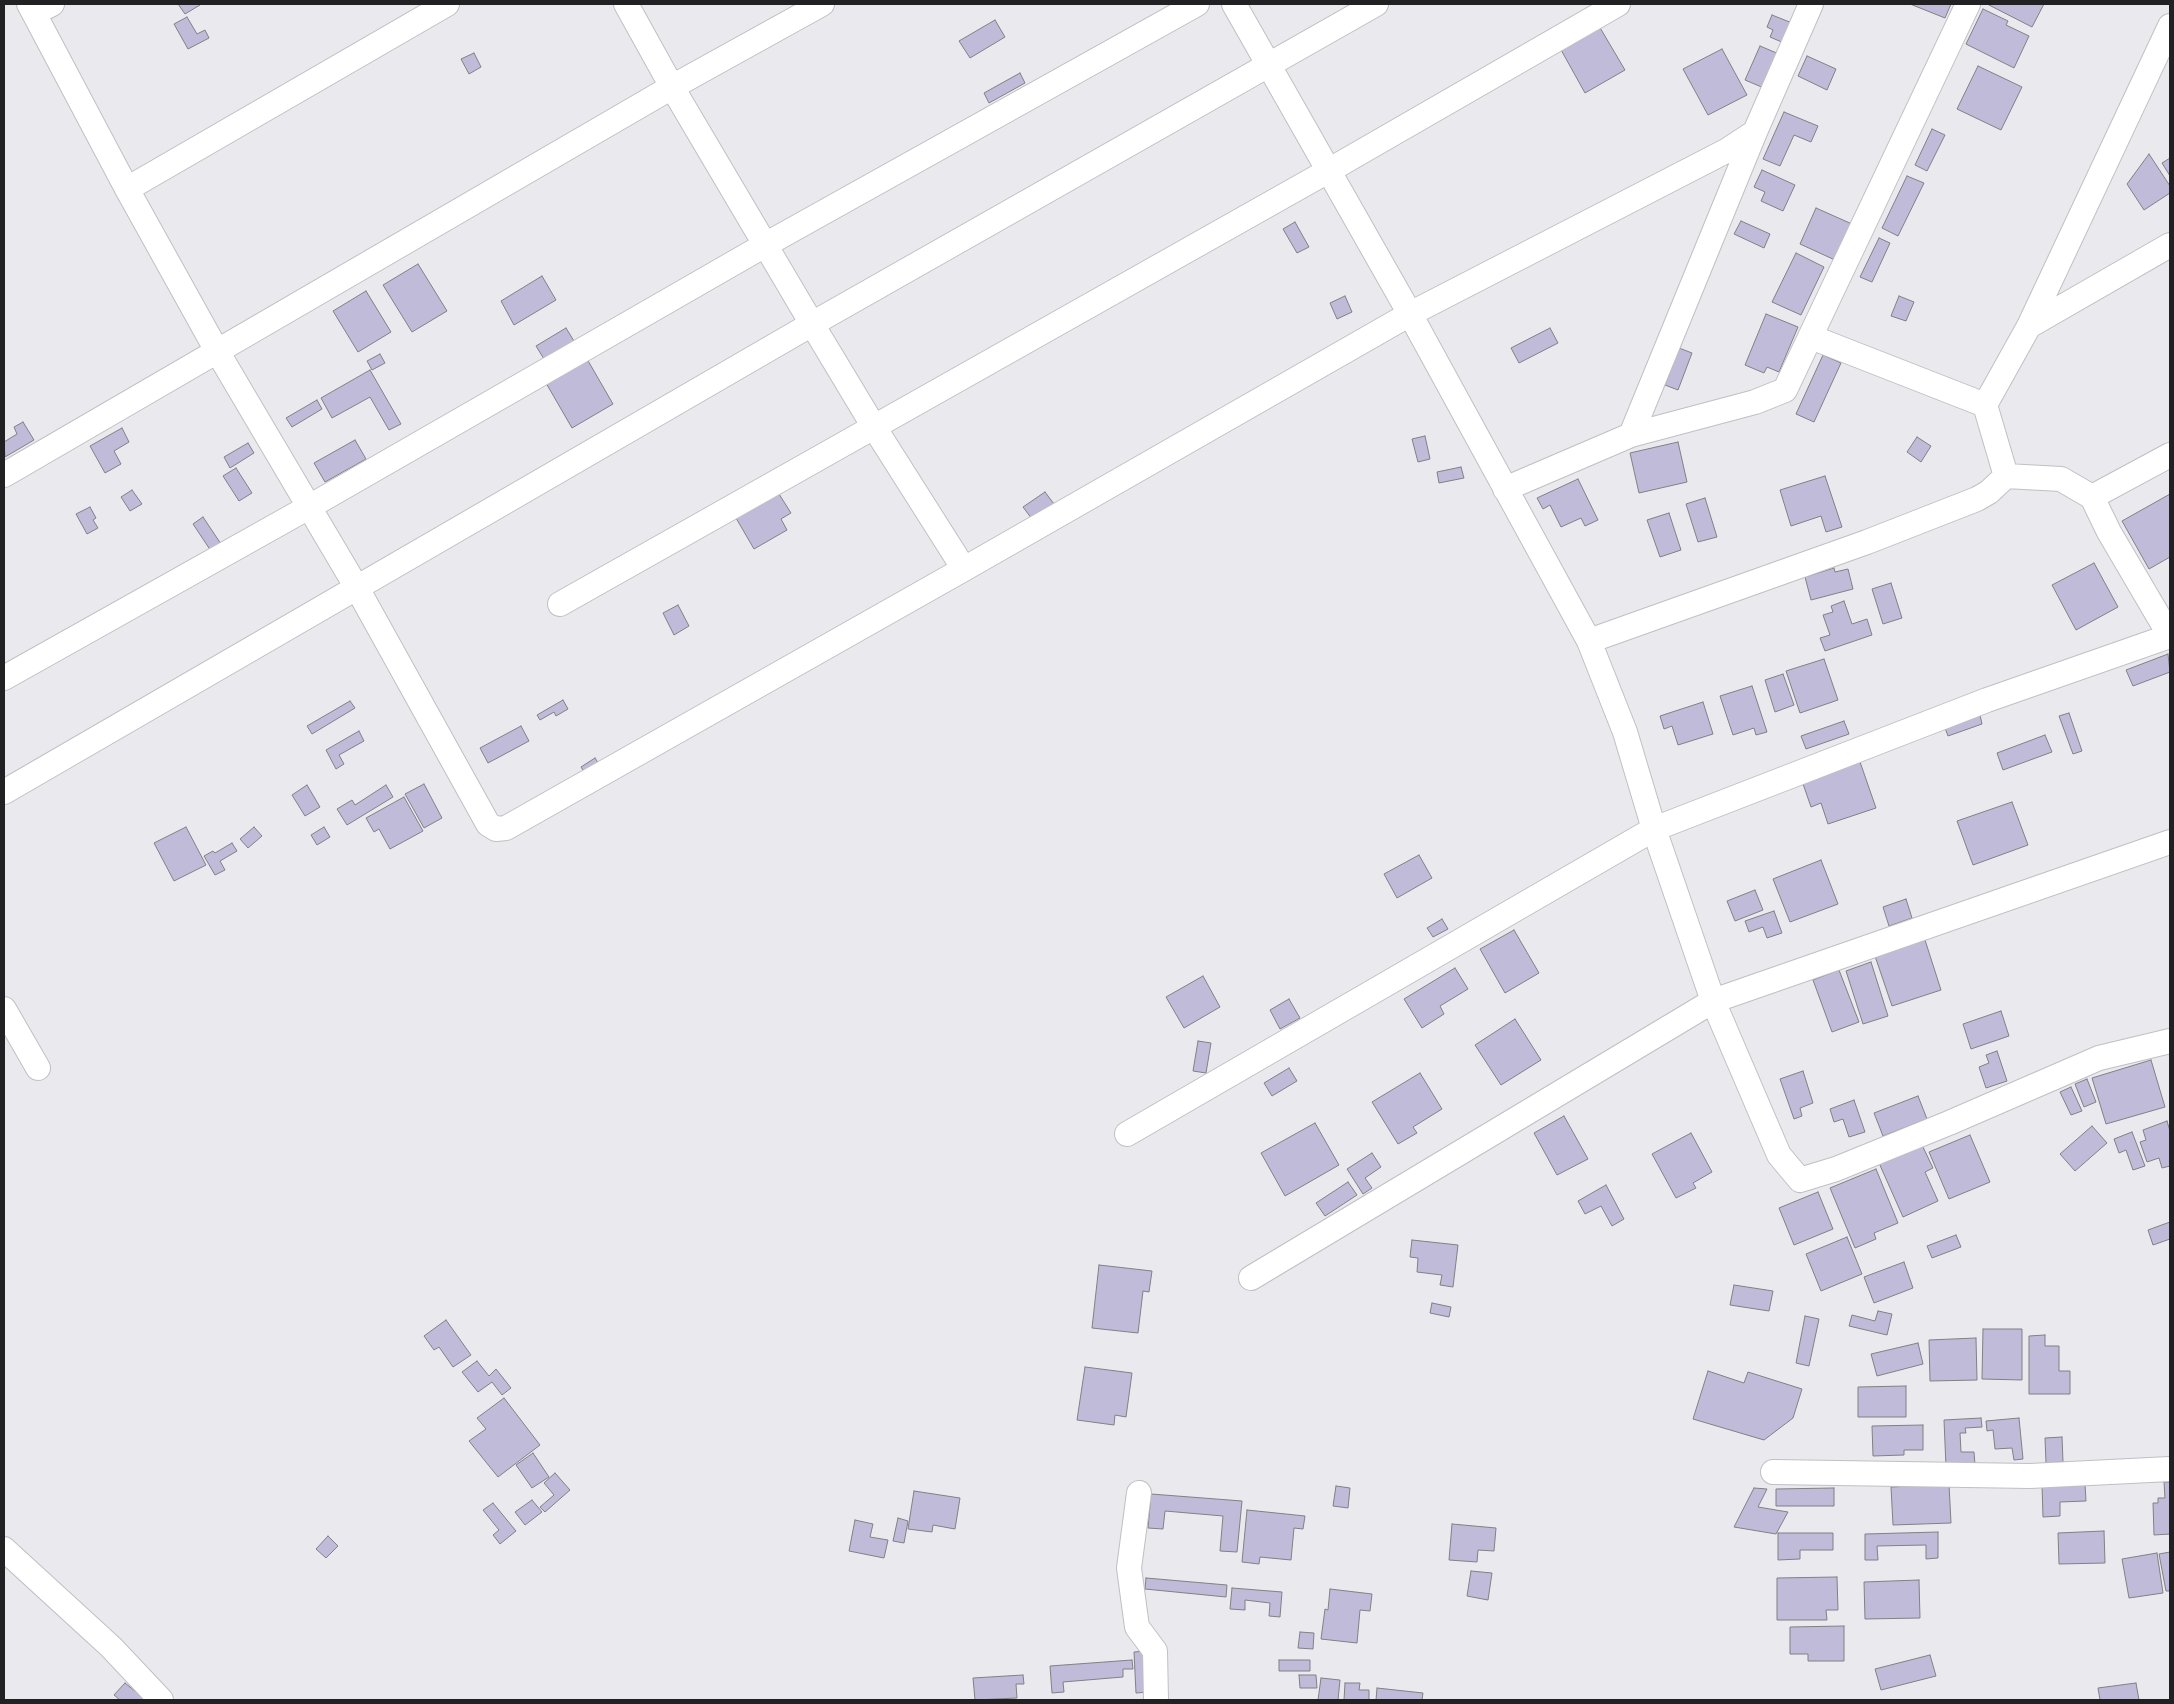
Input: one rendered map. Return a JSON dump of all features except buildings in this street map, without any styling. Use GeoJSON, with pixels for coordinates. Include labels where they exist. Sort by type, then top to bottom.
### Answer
{"type":"FeatureCollection","features":[{"type":"Feature","properties":{"kind":"street"},"geometry":{"type":"LineString","coordinates":[[127,188],[446,4]]}},
{"type":"Feature","properties":{"kind":"street"},"geometry":{"type":"LineString","coordinates":[[626,4],[672,87],[874,428],[964,569]]}},
{"type":"Feature","properties":{"kind":"street"},"geometry":{"type":"LineString","coordinates":[[4,475],[672,87],[822,4]]}},
{"type":"Feature","properties":{"kind":"street"},"geometry":{"type":"LineString","coordinates":[[4,678],[309,507],[765,245],[1197,4]]}},
{"type":"Feature","properties":{"kind":"street"},"geometry":{"type":"LineString","coordinates":[[1234,4],[1410,314],[1589,641],[1625,732],[1654,829],[1714,1001],[1779,1155],[1800,1180],[1836,1169],[1923,1134],[2099,1058],[2170,1041]]}},
{"type":"Feature","properties":{"kind":"street"},"geometry":{"type":"LineString","coordinates":[[4,792],[812,324],[1267,64],[1376,4]]}},
{"type":"Feature","properties":{"kind":"street"},"geometry":{"type":"LineString","coordinates":[[560,604],[1328,171],[1618,4]]}},
{"type":"Feature","properties":{"kind":"street"},"geometry":{"type":"LineString","coordinates":[[1631,435],[1755,132],[1811,4]]}},
{"type":"Feature","properties":{"kind":"street"},"geometry":{"type":"LineString","coordinates":[[1505,489],[1631,435],[1755,402],[1785,390],[1968,4]]}},
{"type":"Feature","properties":{"kind":"street"},"geometry":{"type":"LineString","coordinates":[[38,7],[127,188],[217,351],[357,588],[488,824],[496,829],[506,828],[1410,314],[1726,151],[1755,132]]}},
{"type":"Feature","properties":{"kind":"street"},"geometry":{"type":"LineString","coordinates":[[2006,476],[1985,405],[2030,326],[2170,26]]}},
{"type":"Feature","properties":{"kind":"street"},"geometry":{"type":"LineString","coordinates":[[2030,326],[2170,245]]}},
{"type":"Feature","properties":{"kind":"street"},"geometry":{"type":"LineString","coordinates":[[1811,337],[1985,405]]}},
{"type":"Feature","properties":{"kind":"street"},"geometry":{"type":"LineString","coordinates":[[2092,497],[2170,455]]}},
{"type":"Feature","properties":{"kind":"street"},"geometry":{"type":"LineString","coordinates":[[1127,1134],[1654,829],[1987,700],[2170,636],[2109,532],[2092,497],[2061,480],[2006,476],[1989,492],[1977,499],[1866,542],[1589,641]]}},
{"type":"Feature","properties":{"kind":"street"},"geometry":{"type":"LineString","coordinates":[[1251,1278],[1714,1001],[2170,842]]}},
{"type":"Feature","properties":{"kind":"street"},"geometry":{"type":"LineString","coordinates":[[4,1009],[38,1068]]}},
{"type":"Feature","properties":{"kind":"street"},"geometry":{"type":"LineString","coordinates":[[1773,1472],[2030,1476],[2170,1470]]}},
{"type":"Feature","properties":{"kind":"street"},"geometry":{"type":"LineString","coordinates":[[1139,1493],[1130,1568],[1137,1627],[1155,1651],[1156,1700]]}},
{"type":"Feature","properties":{"kind":"street"},"geometry":{"type":"LineString","coordinates":[[4,1549],[111,1646],[161,1700]]}}]}
